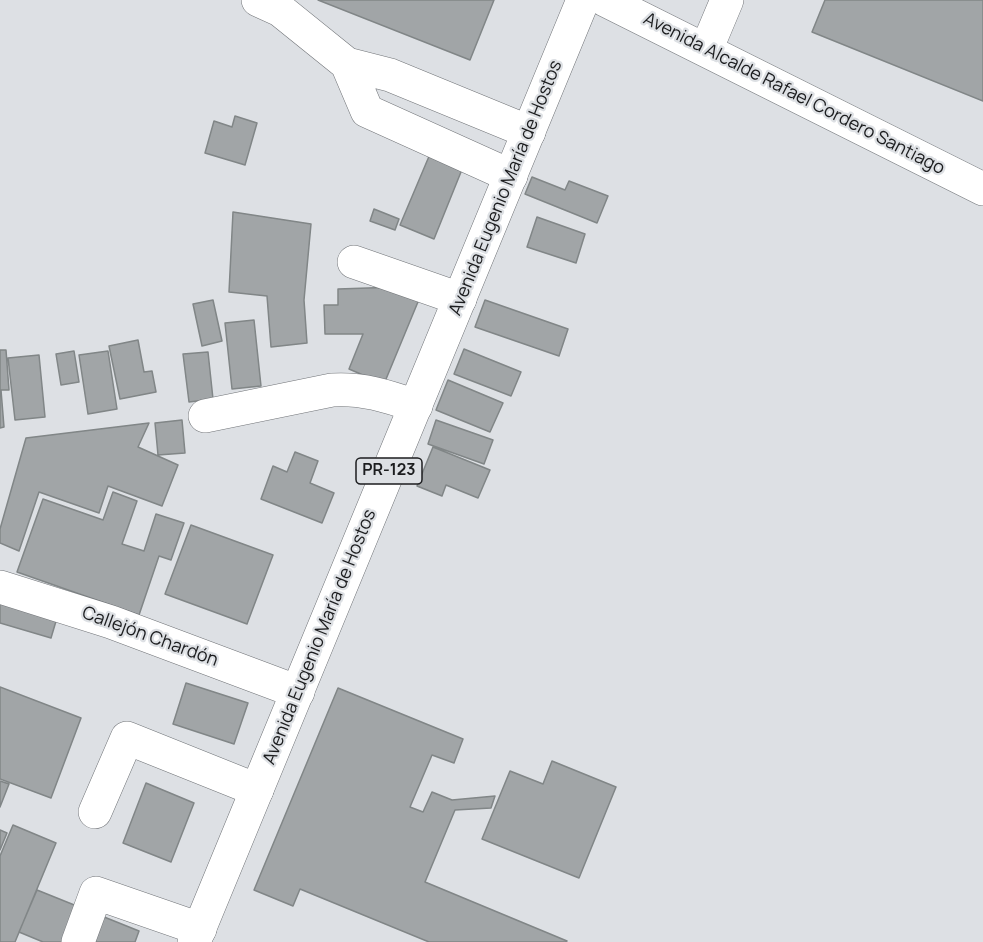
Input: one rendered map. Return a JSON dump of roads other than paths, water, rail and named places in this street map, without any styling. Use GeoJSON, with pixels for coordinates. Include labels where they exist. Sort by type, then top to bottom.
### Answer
{"type":"FeatureCollection","features":[{"type":"Feature","properties":{"kind":"main road"},"geometry":{"type":"LineString","coordinates":[[258,0],[280,10],[347,64],[390,75],[529,132]]}},
{"type":"Feature","properties":{"kind":"main road","name":"Avenida Eugenio María de Hostos"},"geometry":{"type":"LineString","coordinates":[[197,936],[583,0]]}},
{"type":"Feature","properties":{"kind":"main road","name":"Avenida Alcalde Rafael Cordero Santiago"},"geometry":{"type":"LineString","coordinates":[[605,0],[983,189]]}},
{"type":"Feature","properties":{"kind":"main road"},"geometry":{"type":"LineString","coordinates":[[706,50],[727,0]]}},
{"type":"Feature","properties":{"kind":"main road"},"geometry":{"type":"LineString","coordinates":[[347,64],[367,111],[511,176]]}},
{"type":"Feature","properties":{"kind":"main road"},"geometry":{"type":"LineString","coordinates":[[354,262],[460,299]]}},
{"type":"Feature","properties":{"kind":"main road"},"geometry":{"type":"LineString","coordinates":[[206,416],[332,390],[348,389],[377,393],[416,405]]}},
{"type":"Feature","properties":{"kind":"main road","name":"Callejón Chardón"},"geometry":{"type":"LineString","coordinates":[[0,587],[111,622],[298,692]]}},
{"type":"Feature","properties":{"kind":"main road"},"geometry":{"type":"LineString","coordinates":[[95,812],[127,738],[257,790]]}},
{"type":"Feature","properties":{"kind":"main road"},"geometry":{"type":"LineString","coordinates":[[78,942],[96,893],[197,936]]}}]}
